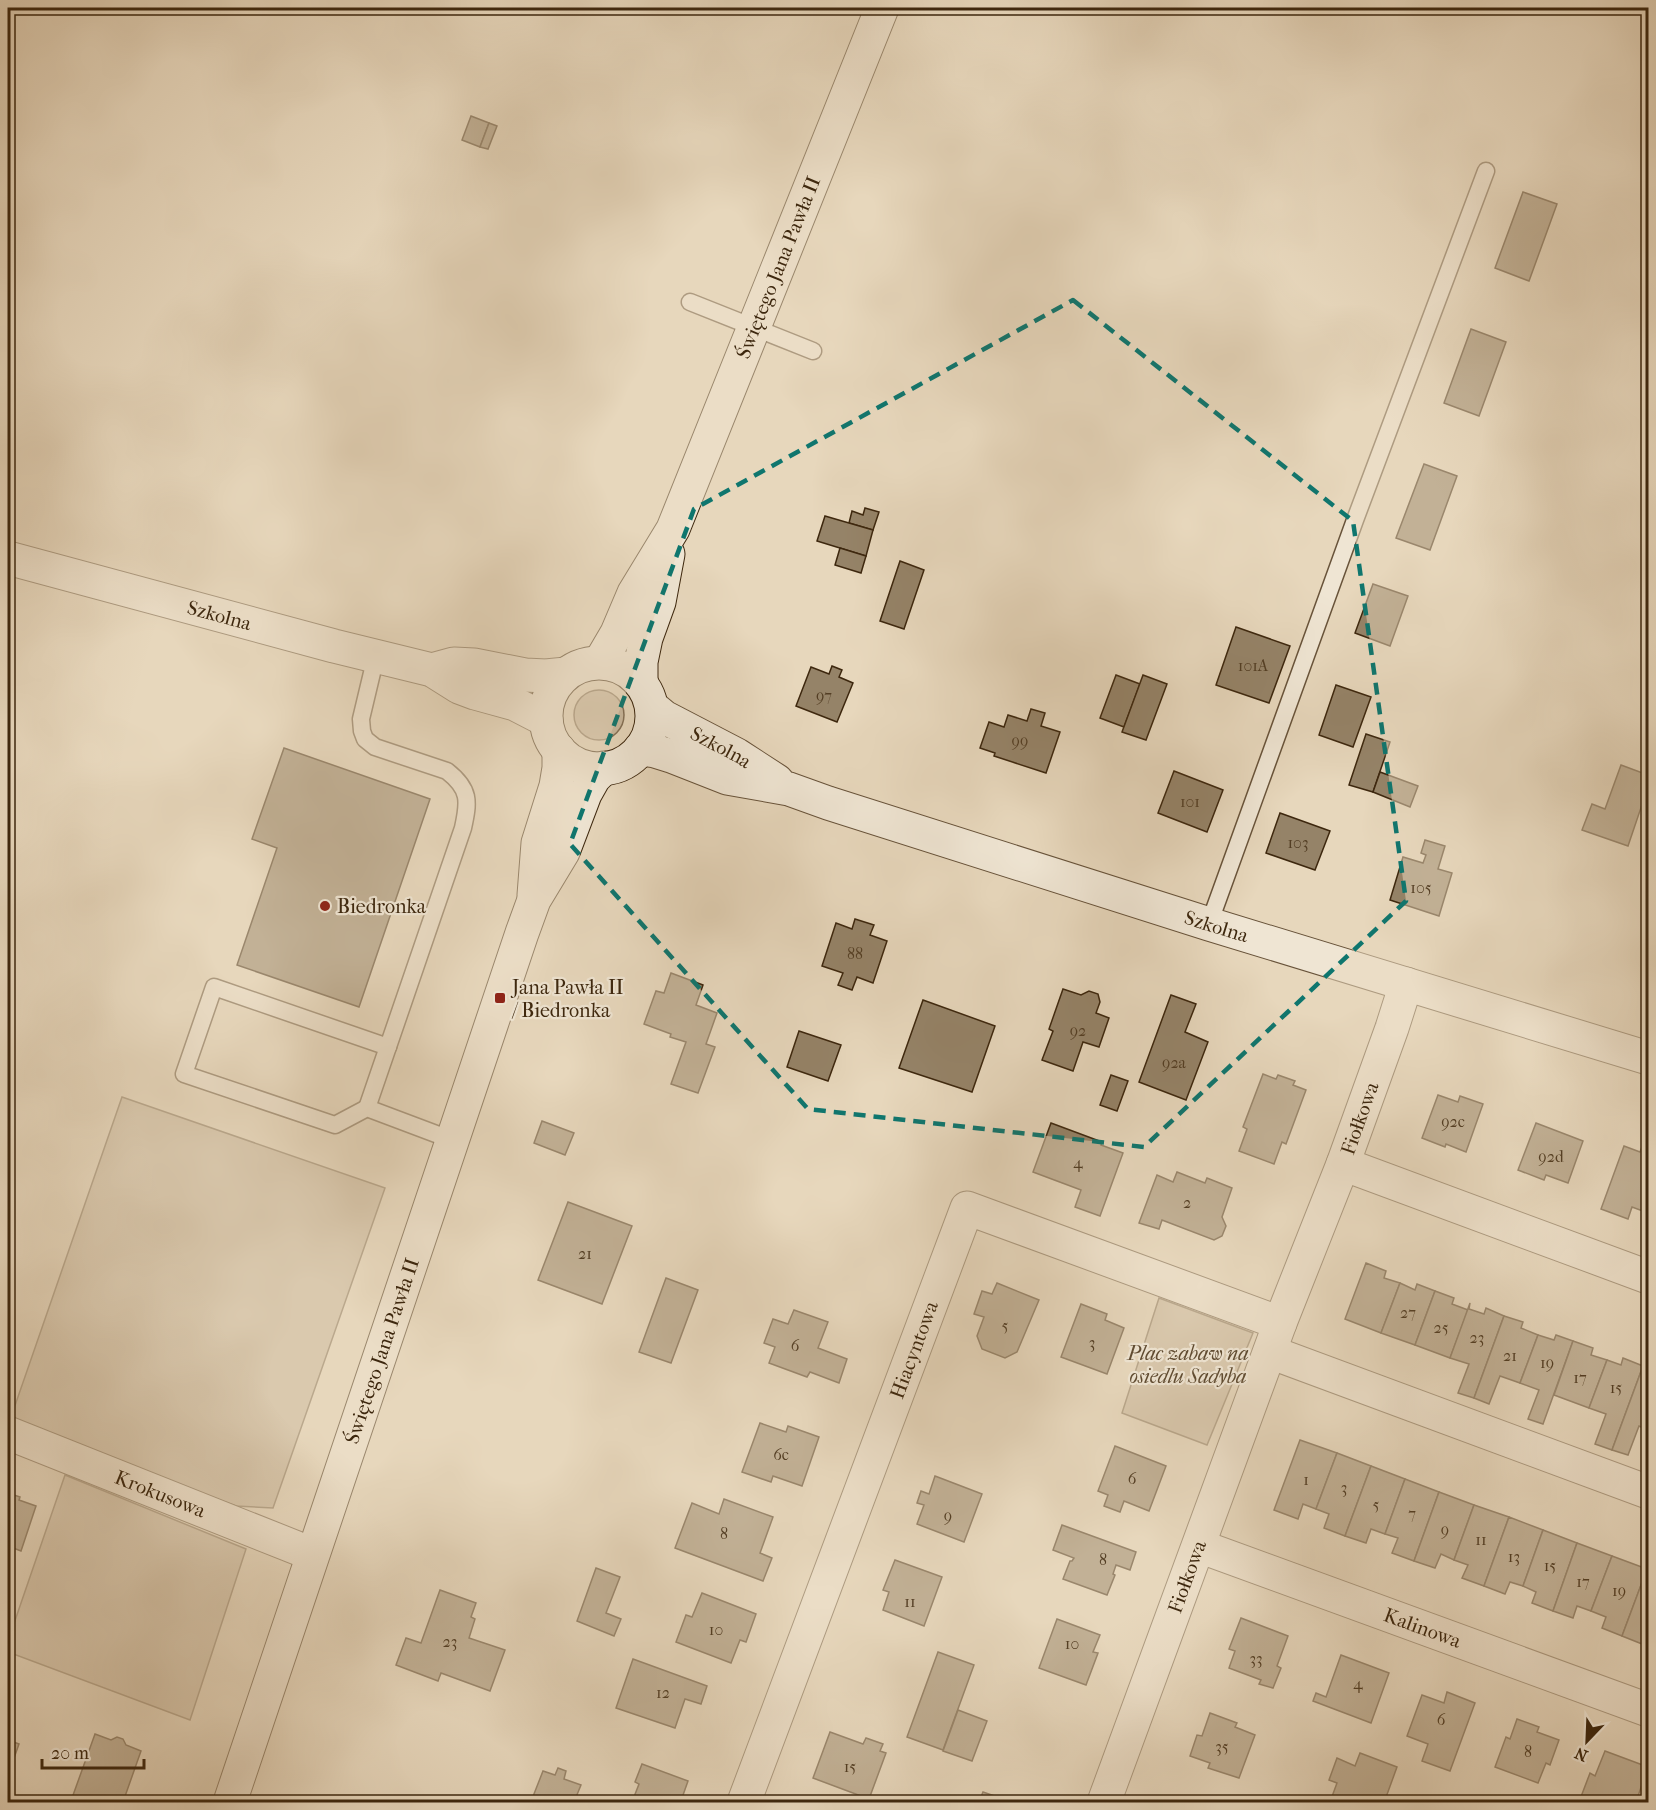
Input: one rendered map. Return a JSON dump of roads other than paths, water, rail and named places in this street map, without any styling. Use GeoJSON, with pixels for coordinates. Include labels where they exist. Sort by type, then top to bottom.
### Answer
{"type":"FeatureCollection","features":[{"type":"Feature","properties":{"kind":"street","name":"Świętego Jana Pawła II"},"geometry":{"type":"LineString","coordinates":[[600,662],[617,633],[634,593],[673,529],[882,8]]}},
{"type":"Feature","properties":{"kind":"street","name":"Świętego Jana Pawła II"},"geometry":{"type":"LineString","coordinates":[[646,695],[641,662],[646,638],[659,602],[673,529]]}},
{"type":"Feature","properties":{"kind":"street","name":"Szkolna"},"geometry":{"type":"LineString","coordinates":[[8,558],[334,646],[432,669],[459,687],[515,704],[546,720]]}},
{"type":"Feature","properties":{"kind":"street"},"geometry":{"type":"LineString","coordinates":[[600,662],[616,665],[630,672],[646,695],[652,722],[648,737],[630,759],[604,768],[587,767],[572,761],[559,750],[550,736],[546,720],[548,703],[554,687],[566,674],[582,665],[600,662]]}},
{"type":"Feature","properties":{"kind":"street","name":"Szkolna"},"geometry":{"type":"LineString","coordinates":[[432,669],[454,664],[474,665],[525,675],[566,674]]}},
{"type":"Feature","properties":{"kind":"street","name":"Szkolna"},"geometry":{"type":"LineString","coordinates":[[646,695],[664,717],[736,755],[789,789]]}},
{"type":"Feature","properties":{"kind":"street","name":"Szkolna"},"geometry":{"type":"LineString","coordinates":[[640,749],[655,751],[727,778],[789,789],[1209,924],[1648,1058]]}},
{"type":"Feature","properties":{"kind":"street","name":"Świętego Jana Pawła II"},"geometry":{"type":"LineString","coordinates":[[534,900],[538,843],[556,786],[559,750]]}},
{"type":"Feature","properties":{"kind":"street","name":"Świętego Jana Pawła II"},"geometry":{"type":"LineString","coordinates":[[230,1803],[534,900],[563,852],[585,794],[594,778],[604,768]]}},
{"type":"Feature","properties":{"kind":"street","name":"Fiołkowa"},"geometry":{"type":"LineString","coordinates":[[1104,1803],[1275,1337],[1343,1164],[1406,984]]}},
{"type":"Feature","properties":{"kind":"street"},"geometry":{"type":"LineString","coordinates":[[1343,1164],[1648,1278]]}},
{"type":"Feature","properties":{"kind":"street","name":"Hiacyntowa"},"geometry":{"type":"LineString","coordinates":[[744,1803],[968,1209],[1275,1337]]}},
{"type":"Feature","properties":{"kind":"street"},"geometry":{"type":"LineString","coordinates":[[1275,1337],[1648,1492]]}},
{"type":"Feature","properties":{"kind":"street","name":"Krokusowa"},"geometry":{"type":"LineString","coordinates":[[8,1433],[312,1554]]}},
{"type":"Feature","properties":{"kind":"street","name":"Kalinowa"},"geometry":{"type":"LineString","coordinates":[[1199,1546],[1648,1710]]}},
{"type":"Feature","properties":{"kind":"lane"},"geometry":{"type":"LineString","coordinates":[[1209,924],[1351,531],[1486,171]]}},
{"type":"Feature","properties":{"kind":"lane"},"geometry":{"type":"LineString","coordinates":[[690,302],[813,351]]}},
{"type":"Feature","properties":{"kind":"lane"},"geometry":{"type":"LineString","coordinates":[[376,656],[361,719],[365,739],[375,747],[447,771],[464,787],[467,807],[463,828],[388,1047],[367,1108],[335,1125],[184,1074],[214,987],[388,1047]]}},
{"type":"Feature","properties":{"kind":"lane"},"geometry":{"type":"LineString","coordinates":[[367,1108],[452,1140]]}},
{"type":"Feature","properties":{"kind":"place","name":"Biedronka"},"geometry":{"type":"Point","coordinates":[325,906]}},
{"type":"Feature","properties":{"kind":"place","name":"Jana Pawła II / Biedronka"},"geometry":{"type":"Point","coordinates":[500,998]}},
{"type":"Feature","properties":{"kind":"park label","name":"Plac zabaw na osiedlu Sadyba"},"geometry":{"type":"Point","coordinates":[1188,1364]}}]}
